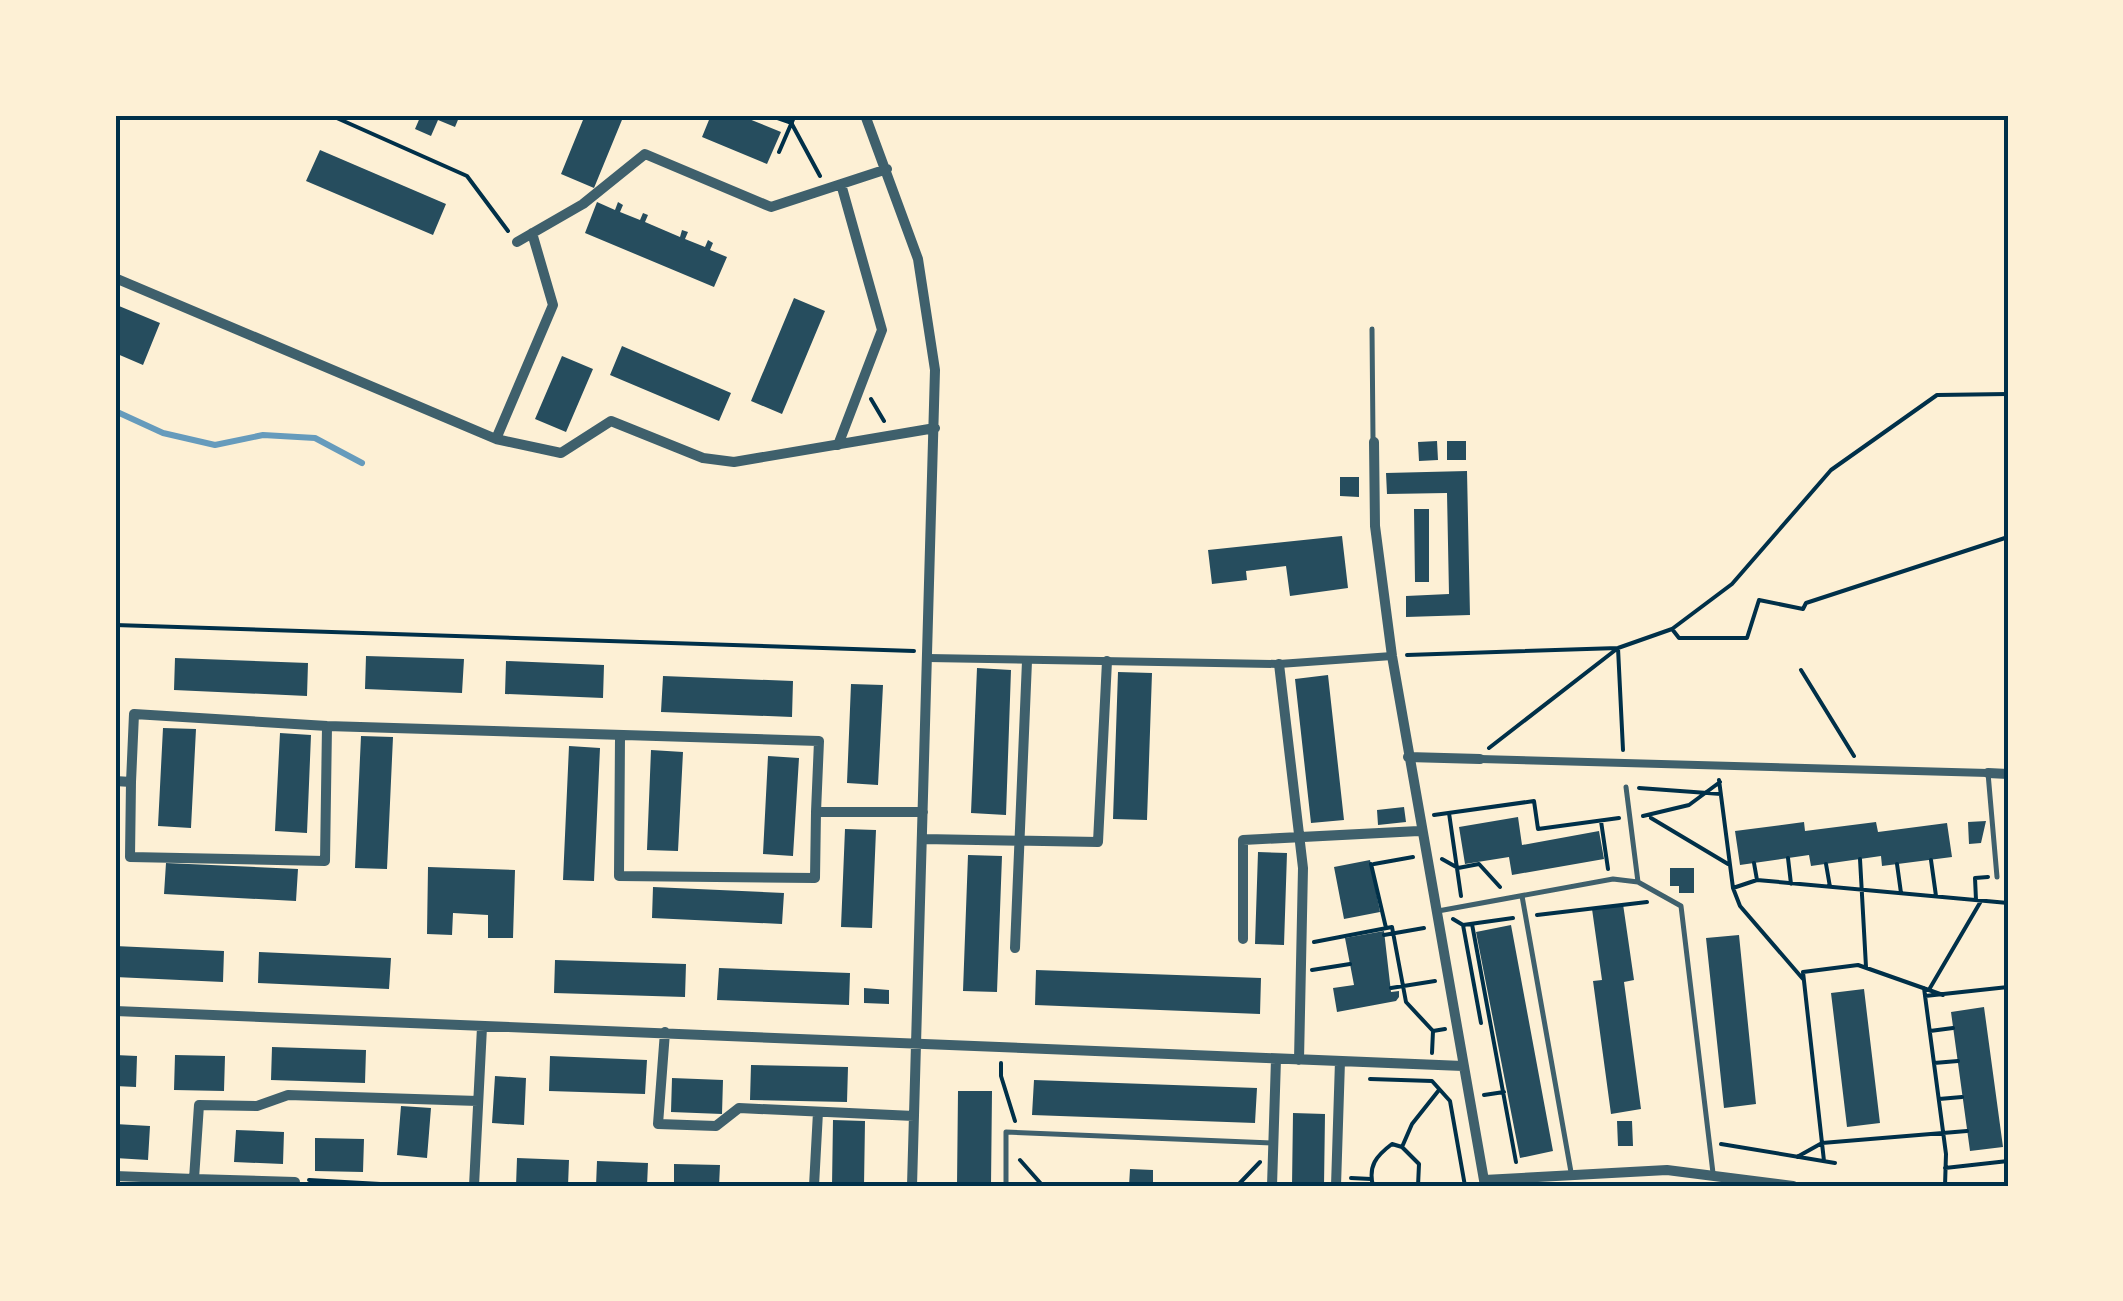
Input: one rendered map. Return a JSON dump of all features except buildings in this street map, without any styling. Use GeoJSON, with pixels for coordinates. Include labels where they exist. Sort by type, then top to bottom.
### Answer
{"type":"FeatureCollection","features":[{"type":"Feature","properties":{"kind":"street"},"geometry":{"type":"LineString","coordinates":[[865,115],[909,227],[925,291],[935,370],[912,1186]]}},
{"type":"Feature","properties":{"kind":"street"},"geometry":{"type":"LineString","coordinates":[[517,242],[583,204],[644,154],[771,207],[887,169]]}},
{"type":"Feature","properties":{"kind":"street"},"geometry":{"type":"LineString","coordinates":[[838,444],[882,330],[841,184]]}},
{"type":"Feature","properties":{"kind":"street"},"geometry":{"type":"LineString","coordinates":[[496,439],[553,305],[532,233]]}},
{"type":"Feature","properties":{"kind":"street"},"geometry":{"type":"LineString","coordinates":[[115,278],[496,439],[561,453],[611,421],[703,458],[734,462],[935,428]]}},
{"type":"Feature","properties":{"kind":"street"},"geometry":{"type":"LineString","coordinates":[[1374,442],[1375,526],[1392,656],[1419,831],[1484,1183],[1571,1172],[1714,1173],[1793,1186]]}},
{"type":"Feature","properties":{"kind":"street"},"geometry":{"type":"LineString","coordinates":[[928,658],[1279,664],[1392,656]]}},
{"type":"Feature","properties":{"kind":"street"},"geometry":{"type":"LineString","coordinates":[[1015,948],[1027,661]]}},
{"type":"Feature","properties":{"kind":"street"},"geometry":{"type":"LineString","coordinates":[[922,839],[1098,842],[1107,661]]}},
{"type":"Feature","properties":{"kind":"street"},"geometry":{"type":"LineString","coordinates":[[1279,664],[1303,868],[1299,1060]]}},
{"type":"Feature","properties":{"kind":"street"},"geometry":{"type":"LineString","coordinates":[[327,726],[325,861],[130,857],[134,714],[327,726],[819,742],[816,878],[619,876],[620,737]]}},
{"type":"Feature","properties":{"kind":"street"},"geometry":{"type":"LineString","coordinates":[[1408,757],[2008,774]]}},
{"type":"Feature","properties":{"kind":"street"},"geometry":{"type":"LineString","coordinates":[[115,782],[131,782]]}},
{"type":"Feature","properties":{"kind":"street"},"geometry":{"type":"LineString","coordinates":[[816,812],[923,812]]}},
{"type":"Feature","properties":{"kind":"street"},"geometry":{"type":"LineString","coordinates":[[1243,939],[1243,840],[1419,831]]}},
{"type":"Feature","properties":{"kind":"street"},"geometry":{"type":"LineString","coordinates":[[115,1012],[1462,1066]]}},
{"type":"Feature","properties":{"kind":"street"},"geometry":{"type":"LineString","coordinates":[[474,1186],[482,1026]]}},
{"type":"Feature","properties":{"kind":"street"},"geometry":{"type":"LineString","coordinates":[[665,1032],[658,1124],[716,1126],[739,1108],[914,1116]]}},
{"type":"Feature","properties":{"kind":"street"},"geometry":{"type":"LineString","coordinates":[[1272,1186],[1276,1059]]}},
{"type":"Feature","properties":{"kind":"street"},"geometry":{"type":"LineString","coordinates":[[1336,1182],[1340,1061]]}},
{"type":"Feature","properties":{"kind":"street"},"geometry":{"type":"LineString","coordinates":[[194,1178],[199,1105],[257,1106],[288,1095],[478,1101]]}},
{"type":"Feature","properties":{"kind":"street"},"geometry":{"type":"LineString","coordinates":[[814,1186],[818,1112]]}},
{"type":"Feature","properties":{"kind":"street"},"geometry":{"type":"LineString","coordinates":[[115,1176],[295,1182],[294,1186]]}},
{"type":"Feature","properties":{"kind":"lane"},"geometry":{"type":"LineString","coordinates":[[1372,329],[1374,442]]}},
{"type":"Feature","properties":{"kind":"lane"},"geometry":{"type":"LineString","coordinates":[[1988,773],[1998,876]]}},
{"type":"Feature","properties":{"kind":"lane"},"geometry":{"type":"LineString","coordinates":[[1626,786],[1638,882]]}},
{"type":"Feature","properties":{"kind":"lane"},"geometry":{"type":"LineString","coordinates":[[1434,912],[1613,878],[1638,882],[1681,906],[1714,1173]]}},
{"type":"Feature","properties":{"kind":"lane"},"geometry":{"type":"LineString","coordinates":[[1522,896],[1571,1172]]}},
{"type":"Feature","properties":{"kind":"lane"},"geometry":{"type":"LineString","coordinates":[[1006,1186],[1006,1132],[1273,1145]]}},
{"type":"Feature","properties":{"kind":"path"},"geometry":{"type":"LineString","coordinates":[[330,115],[467,176],[517,242]]}},
{"type":"Feature","properties":{"kind":"path"},"geometry":{"type":"LineString","coordinates":[[769,115],[792,123]]}},
{"type":"Feature","properties":{"kind":"path"},"geometry":{"type":"LineString","coordinates":[[788,115],[822,180]]}},
{"type":"Feature","properties":{"kind":"path"},"geometry":{"type":"LineString","coordinates":[[779,152],[795,115]]}},
{"type":"Feature","properties":{"kind":"path"},"geometry":{"type":"LineString","coordinates":[[862,384],[886,425]]}},
{"type":"Feature","properties":{"kind":"path"},"geometry":{"type":"LineString","coordinates":[[1392,656],[1618,648],[1672,629],[1732,584],[1831,470],[1937,395],[2008,394]]}},
{"type":"Feature","properties":{"kind":"path"},"geometry":{"type":"LineString","coordinates":[[1672,629],[1679,638],[1747,638],[1759,600],[1804,609],[1806,603],[2008,537]]}},
{"type":"Feature","properties":{"kind":"path"},"geometry":{"type":"LineString","coordinates":[[115,625],[914,651]]}},
{"type":"Feature","properties":{"kind":"path"},"geometry":{"type":"LineString","coordinates":[[1480,759],[1494,742],[1559,698],[1618,648]]}},
{"type":"Feature","properties":{"kind":"path"},"geometry":{"type":"LineString","coordinates":[[1618,648],[1623,763]]}},
{"type":"Feature","properties":{"kind":"path"},"geometry":{"type":"LineString","coordinates":[[1801,670],[1857,760],[1856,770]]}},
{"type":"Feature","properties":{"kind":"path"},"geometry":{"type":"LineString","coordinates":[[1718,766],[1733,888],[1740,906],[1804,979],[1824,1161]]}},
{"type":"Feature","properties":{"kind":"path"},"geometry":{"type":"LineString","coordinates":[[1428,816],[1534,802],[1538,829],[1676,810],[1720,782]]}},
{"type":"Feature","properties":{"kind":"path"},"geometry":{"type":"LineString","coordinates":[[1626,786],[1721,794]]}},
{"type":"Feature","properties":{"kind":"path"},"geometry":{"type":"LineString","coordinates":[[1449,813],[1462,895]]}},
{"type":"Feature","properties":{"kind":"path"},"geometry":{"type":"LineString","coordinates":[[1646,816],[1690,837],[1730,866]]}},
{"type":"Feature","properties":{"kind":"path"},"geometry":{"type":"LineString","coordinates":[[1591,872],[1609,869],[1601,820]]}},
{"type":"Feature","properties":{"kind":"path"},"geometry":{"type":"LineString","coordinates":[[1442,837],[1452,836]]}},
{"type":"Feature","properties":{"kind":"path"},"geometry":{"type":"LineString","coordinates":[[1434,854],[1458,868],[1480,864],[1500,887]]}},
{"type":"Feature","properties":{"kind":"path"},"geometry":{"type":"LineString","coordinates":[[1385,932],[1372,864],[1414,857],[1417,874]]}},
{"type":"Feature","properties":{"kind":"path"},"geometry":{"type":"LineString","coordinates":[[1788,858],[1792,884]]}},
{"type":"Feature","properties":{"kind":"path"},"geometry":{"type":"LineString","coordinates":[[1860,859],[1866,968]]}},
{"type":"Feature","properties":{"kind":"path"},"geometry":{"type":"LineString","coordinates":[[1931,860],[1936,896]]}},
{"type":"Feature","properties":{"kind":"path"},"geometry":{"type":"LineString","coordinates":[[1754,863],[1757,880]]}},
{"type":"Feature","properties":{"kind":"path"},"geometry":{"type":"LineString","coordinates":[[1826,864],[1830,887]]}},
{"type":"Feature","properties":{"kind":"path"},"geometry":{"type":"LineString","coordinates":[[1897,864],[1901,893]]}},
{"type":"Feature","properties":{"kind":"path"},"geometry":{"type":"LineString","coordinates":[[1945,1186],[1927,989],[1979,900],[1975,878],[1998,876]]}},
{"type":"Feature","properties":{"kind":"path"},"geometry":{"type":"LineString","coordinates":[[1733,888],[1757,880],[2008,903]]}},
{"type":"Feature","properties":{"kind":"path"},"geometry":{"type":"LineString","coordinates":[[1453,919],[1463,925],[1654,903]]}},
{"type":"Feature","properties":{"kind":"path"},"geometry":{"type":"LineString","coordinates":[[1472,924],[1516,1162]]}},
{"type":"Feature","properties":{"kind":"path"},"geometry":{"type":"LineString","coordinates":[[1463,925],[1477,1024],[1490,1022]]}},
{"type":"Feature","properties":{"kind":"path"},"geometry":{"type":"LineString","coordinates":[[1309,942],[1426,928]]}},
{"type":"Feature","properties":{"kind":"path"},"geometry":{"type":"LineString","coordinates":[[1393,934],[1409,1008],[1433,1031],[1432,1053]]}},
{"type":"Feature","properties":{"kind":"path"},"geometry":{"type":"LineString","coordinates":[[1308,971],[1350,964]]}},
{"type":"Feature","properties":{"kind":"path"},"geometry":{"type":"LineString","coordinates":[[1800,972],[1858,964],[1943,994]]}},
{"type":"Feature","properties":{"kind":"path"},"geometry":{"type":"LineString","coordinates":[[1391,988],[1446,979]]}},
{"type":"Feature","properties":{"kind":"path"},"geometry":{"type":"LineString","coordinates":[[1926,996],[2008,988]]}},
{"type":"Feature","properties":{"kind":"path"},"geometry":{"type":"LineString","coordinates":[[1930,1030],[1953,1028]]}},
{"type":"Feature","properties":{"kind":"path"},"geometry":{"type":"LineString","coordinates":[[1433,1031],[1445,1029]]}},
{"type":"Feature","properties":{"kind":"path"},"geometry":{"type":"LineString","coordinates":[[1934,1064],[1958,1062]]}},
{"type":"Feature","properties":{"kind":"path"},"geometry":{"type":"LineString","coordinates":[[1340,1077],[1432,1081],[1450,1101],[1465,1186]]}},
{"type":"Feature","properties":{"kind":"path"},"geometry":{"type":"LineString","coordinates":[[1402,1147],[1412,1124],[1439,1090]]}},
{"type":"Feature","properties":{"kind":"path"},"geometry":{"type":"LineString","coordinates":[[1484,1095],[1504,1092]]}},
{"type":"Feature","properties":{"kind":"path"},"geometry":{"type":"LineString","coordinates":[[1938,1100],[1962,1098]]}},
{"type":"Feature","properties":{"kind":"path"},"geometry":{"type":"LineString","coordinates":[[1797,1157],[1822,1143],[1967,1131]]}},
{"type":"Feature","properties":{"kind":"path"},"geometry":{"type":"LineString","coordinates":[[1710,1142],[1835,1163]]}},
{"type":"Feature","properties":{"kind":"path"},"geometry":{"type":"LineString","coordinates":[[1373,1186],[1370,1172],[1392,1144],[1402,1147],[1419,1164],[1418,1186]]}},
{"type":"Feature","properties":{"kind":"path"},"geometry":{"type":"LineString","coordinates":[[1236,1186],[1273,1145]]}},
{"type":"Feature","properties":{"kind":"path"},"geometry":{"type":"LineString","coordinates":[[1945,1168],[2008,1161]]}},
{"type":"Feature","properties":{"kind":"path"},"geometry":{"type":"LineString","coordinates":[[1336,1182],[1371,1179]]}},
{"type":"Feature","properties":{"kind":"path"},"geometry":{"type":"LineString","coordinates":[[1923,1184],[1935,1186]]}},
{"type":"Feature","properties":{"kind":"waterway"},"geometry":{"type":"LineString","coordinates":[[115,411],[163,433],[215,445],[263,435],[315,438],[362,463]]}}]}
